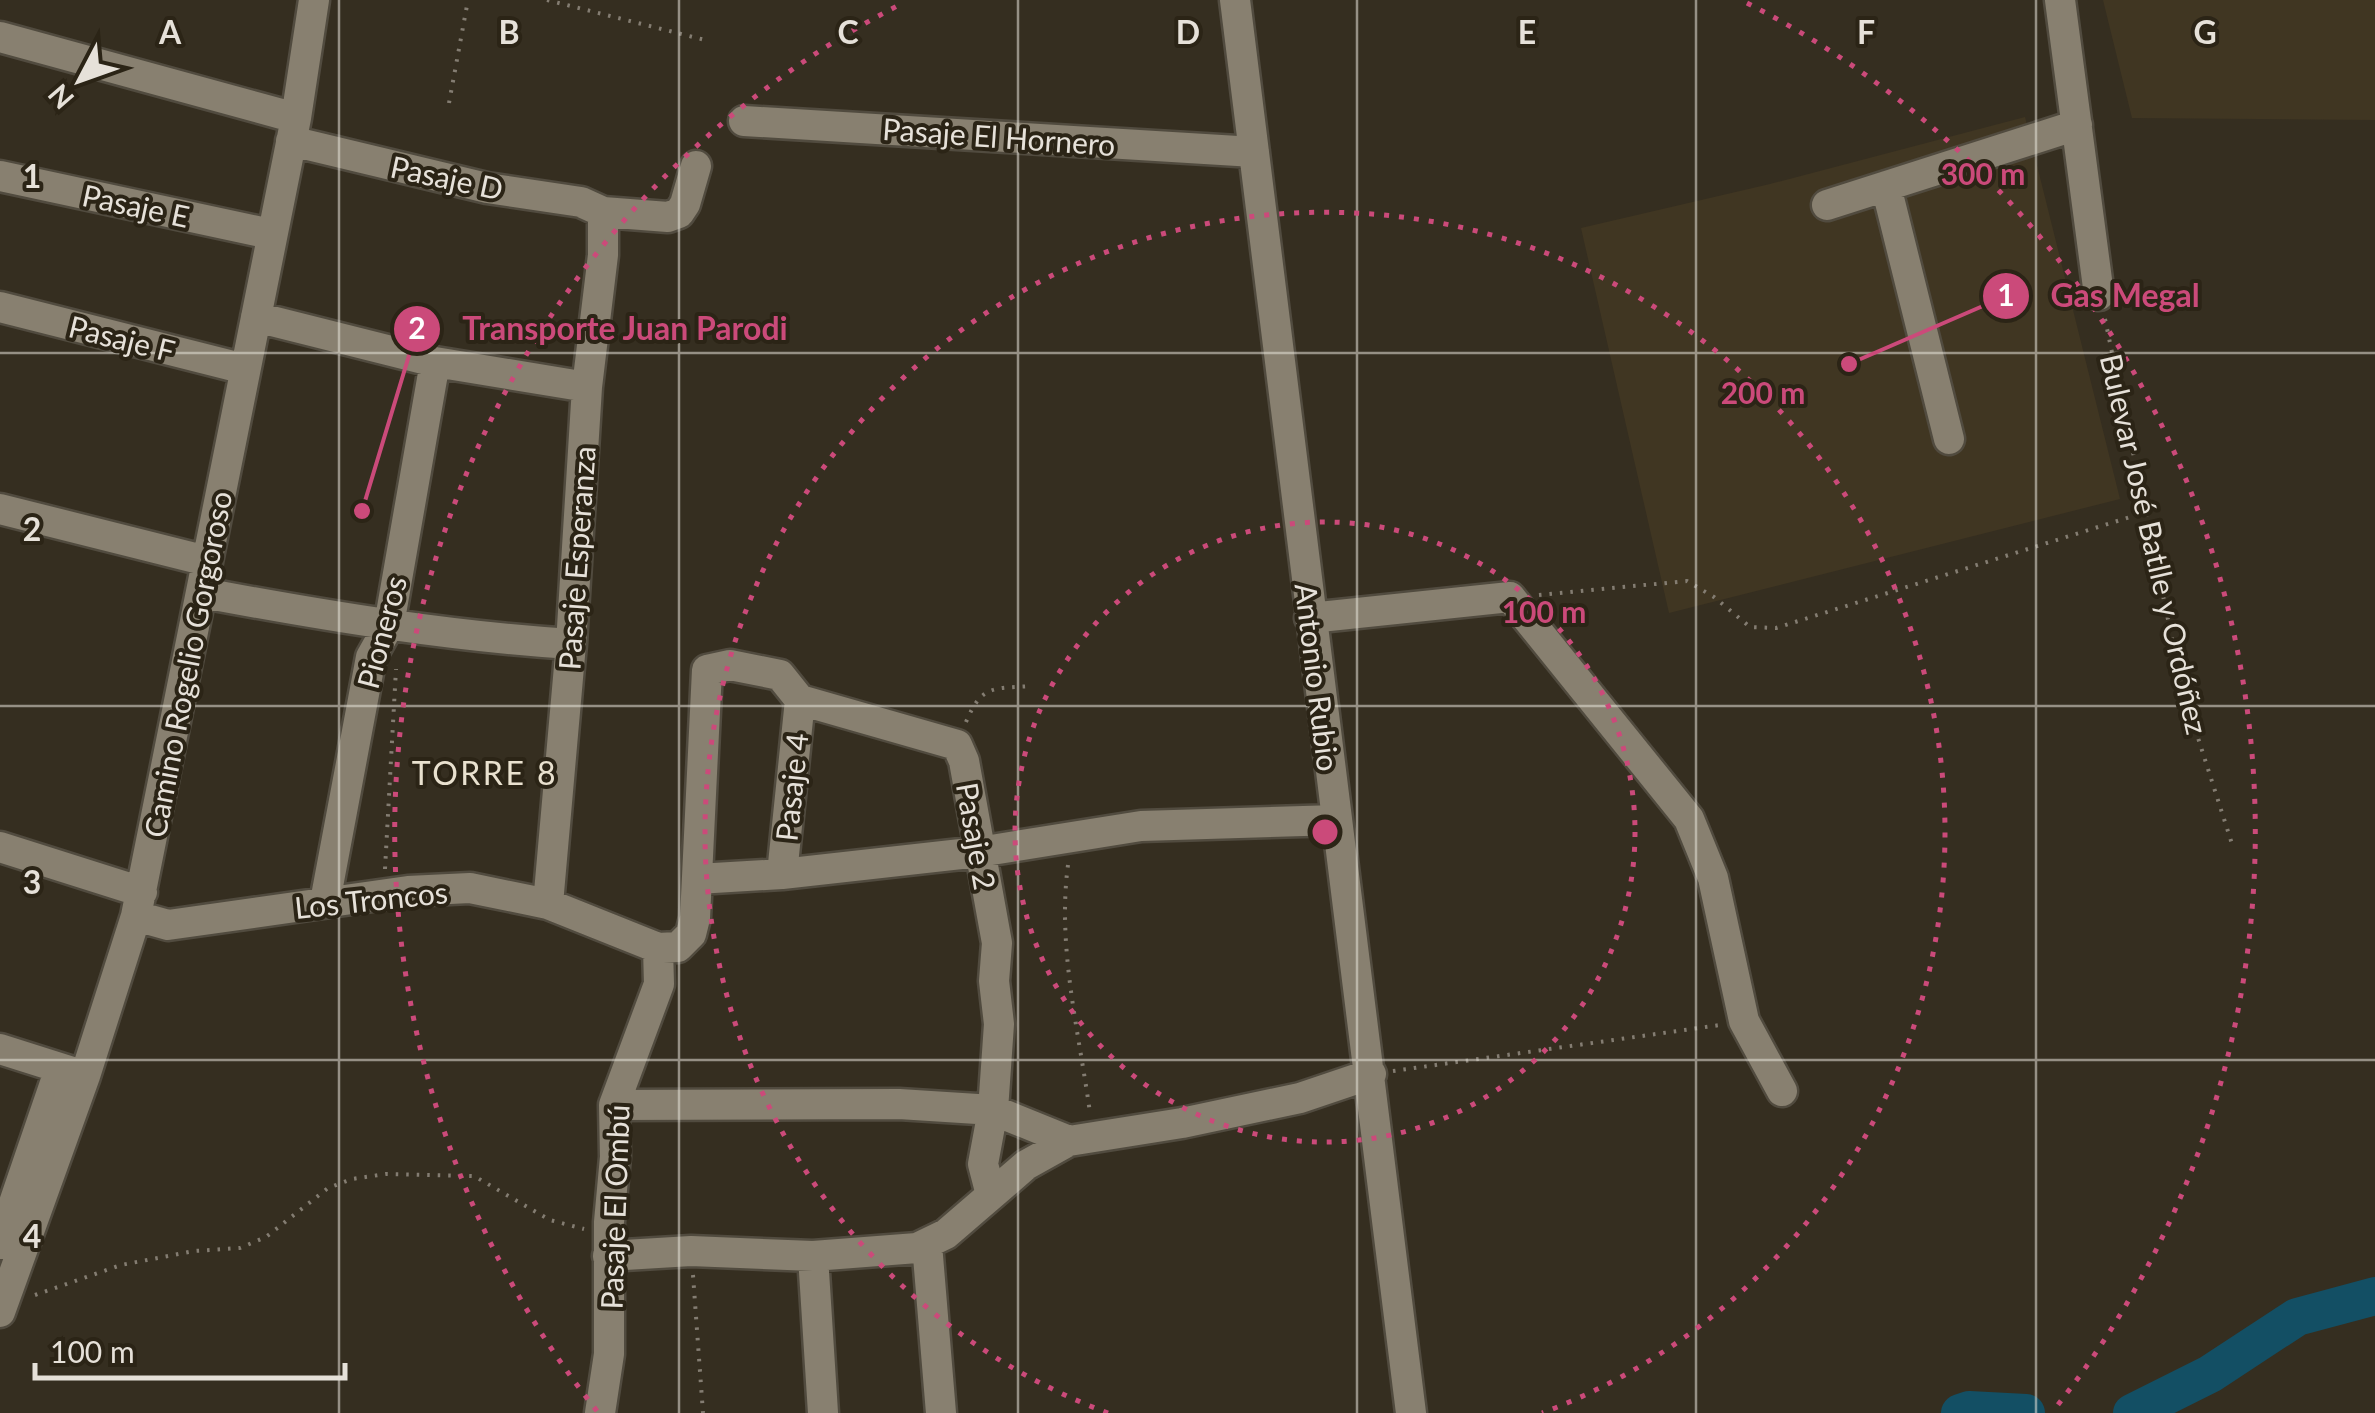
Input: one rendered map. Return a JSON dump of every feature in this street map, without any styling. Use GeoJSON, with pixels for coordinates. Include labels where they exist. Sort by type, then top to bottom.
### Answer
{"type":"FeatureCollection","features":[{"type":"Feature","properties":{"kind":"street","name":"Camino Rogelio Gorgoroso"},"geometry":{"type":"LineString","coordinates":[[0,1310],[85,1076],[139,904],[293,130],[314,0]]}},
{"type":"Feature","properties":{"kind":"street","name":"Antonio Rubio"},"geometry":{"type":"LineString","coordinates":[[1235,0],[1411,1413]]}},
{"type":"Feature","properties":{"kind":"street"},"geometry":{"type":"LineString","coordinates":[[2060,0],[2100,295]]}},
{"type":"Feature","properties":{"kind":"street","name":"Pasaje D"},"geometry":{"type":"LineString","coordinates":[[0,37],[488,188],[581,202],[603,212],[668,217],[679,212],[696,166]]}},
{"type":"Feature","properties":{"kind":"street","name":"Pasaje El Hornero"},"geometry":{"type":"LineString","coordinates":[[744,121],[1254,152]]}},
{"type":"Feature","properties":{"kind":"street"},"geometry":{"type":"LineString","coordinates":[[1827,205],[2077,125]]}},
{"type":"Feature","properties":{"kind":"street","name":"Pasaje E"},"geometry":{"type":"LineString","coordinates":[[0,176],[272,234]]}},
{"type":"Feature","properties":{"kind":"street"},"geometry":{"type":"LineString","coordinates":[[1886,186],[1948,439]]}},
{"type":"Feature","properties":{"kind":"street","name":"Pasaje Esperanza"},"geometry":{"type":"LineString","coordinates":[[548,904],[571,644],[586,387],[603,254],[603,212]]}},
{"type":"Feature","properties":{"kind":"street","name":"Pasaje F"},"geometry":{"type":"LineString","coordinates":[[0,308],[245,369]]}},
{"type":"Feature","properties":{"kind":"street"},"geometry":{"type":"LineString","coordinates":[[256,317],[435,362],[586,387]]}},
{"type":"Feature","properties":{"kind":"street","name":"Pioneros"},"geometry":{"type":"LineString","coordinates":[[324,902],[370,658],[389,625],[435,362]]}},
{"type":"Feature","properties":{"kind":"street"},"geometry":{"type":"LineString","coordinates":[[0,509],[207,562]]}},
{"type":"Feature","properties":{"kind":"street"},"geometry":{"type":"LineString","coordinates":[[203,593],[471,637],[571,644]]}},
{"type":"Feature","properties":{"kind":"street"},"geometry":{"type":"LineString","coordinates":[[1310,618],[1510,598],[1689,819],[1712,878],[1744,1021],[1782,1091]]}},
{"type":"Feature","properties":{"kind":"street","name":"Pasaje 2"},"geometry":{"type":"LineString","coordinates":[[697,879],[708,670],[730,665],[780,675],[800,700],[958,745],[997,943],[994,982],[1000,1024],[984,1164],[991,1195]]}},
{"type":"Feature","properties":{"kind":"street","name":"Pasaje 4"},"geometry":{"type":"LineString","coordinates":[[782,874],[800,700]]}},
{"type":"Feature","properties":{"kind":"street"},"geometry":{"type":"LineString","coordinates":[[658,948],[678,947],[691,934],[697,879],[782,874],[979,852],[1187,822],[1337,820]]}},
{"type":"Feature","properties":{"kind":"street","name":"Los Troncos"},"geometry":{"type":"LineString","coordinates":[[0,847],[139,904],[168,924],[384,894],[470,888],[548,904],[658,948]]}},
{"type":"Feature","properties":{"kind":"street","name":"Pasaje El Ombú"},"geometry":{"type":"LineString","coordinates":[[600,1413],[608,1354],[614,1105],[659,984],[658,948]]}},
{"type":"Feature","properties":{"kind":"street"},"geometry":{"type":"LineString","coordinates":[[0,1049],[85,1076]]}},
{"type":"Feature","properties":{"kind":"street"},"geometry":{"type":"LineString","coordinates":[[608,1245],[814,1256],[917,1248],[946,1234],[1026,1164],[1081,1139],[1300,1098],[1370,1074]]}},
{"type":"Feature","properties":{"kind":"street"},"geometry":{"type":"LineString","coordinates":[[0,1244],[56,1080],[85,1076]]}},
{"type":"Feature","properties":{"kind":"street"},"geometry":{"type":"LineString","coordinates":[[614,1105],[899,1104],[993,1110],[1081,1139]]}},
{"type":"Feature","properties":{"kind":"street"},"geometry":{"type":"LineString","coordinates":[[926,1244],[941,1413]]}},
{"type":"Feature","properties":{"kind":"street"},"geometry":{"type":"LineString","coordinates":[[814,1256],[824,1413]]}},
{"type":"Feature","properties":{"kind":"path"},"geometry":{"type":"LineString","coordinates":[[449,102],[468,0]]}},
{"type":"Feature","properties":{"kind":"path"},"geometry":{"type":"LineString","coordinates":[[547,0],[705,40]]}},
{"type":"Feature","properties":{"kind":"path","name":"Bulevar José Batlle y Ordóñez"},"geometry":{"type":"LineString","coordinates":[[2100,295],[2184,691],[2234,847]]}},
{"type":"Feature","properties":{"kind":"path"},"geometry":{"type":"LineString","coordinates":[[1510,598],[1687,581],[1714,596],[1750,627],[1776,628],[2146,512]]}},
{"type":"Feature","properties":{"kind":"path"},"geometry":{"type":"LineString","coordinates":[[384,894],[397,658],[389,625]]}},
{"type":"Feature","properties":{"kind":"path"},"geometry":{"type":"LineString","coordinates":[[958,745],[975,700],[987,689],[1030,686]]}},
{"type":"Feature","properties":{"kind":"path"},"geometry":{"type":"LineString","coordinates":[[1071,838],[1064,892],[1081,1139]]}},
{"type":"Feature","properties":{"kind":"path"},"geometry":{"type":"LineString","coordinates":[[1370,1074],[1744,1021]]}},
{"type":"Feature","properties":{"kind":"path"},"geometry":{"type":"LineString","coordinates":[[0,1310],[121,1265],[194,1251],[240,1248],[266,1236],[328,1188],[352,1179],[386,1174],[474,1176],[550,1220],[608,1245]]}},
{"type":"Feature","properties":{"kind":"path"},"geometry":{"type":"LineString","coordinates":[[692,1251],[702,1413]]}},
{"type":"Feature","properties":{"kind":"shaded area"},"geometry":{"type":"Polygon","coordinates":[[[2103,0],[2375,0],[2375,120],[2132,118],[2103,0]]]}},
{"type":"Feature","properties":{"kind":"shaded area"},"geometry":{"type":"Polygon","coordinates":[[[2025,117],[2120,499],[1669,613],[1581,228],[1770,184],[2025,117]]]}},
{"type":"Feature","properties":{"kind":"waterway"},"geometry":{"type":"LineString","coordinates":[[2132,1413],[2210,1374],[2297,1317],[2375,1296]]}},
{"type":"Feature","properties":{"kind":"waterway"},"geometry":{"type":"LineString","coordinates":[[1960,1413],[2026,1413]]}},
{"type":"Feature","properties":{"kind":"place","name":"Gas Megal"},"geometry":{"type":"Point","coordinates":[1849,364]}},
{"type":"Feature","properties":{"kind":"place","name":"Transporte Juan Parodi"},"geometry":{"type":"Point","coordinates":[362,511]}},
{"type":"Feature","properties":{"kind":"district","name":"TORRE 8"},"geometry":{"type":"Point","coordinates":[485,772]}}]}
